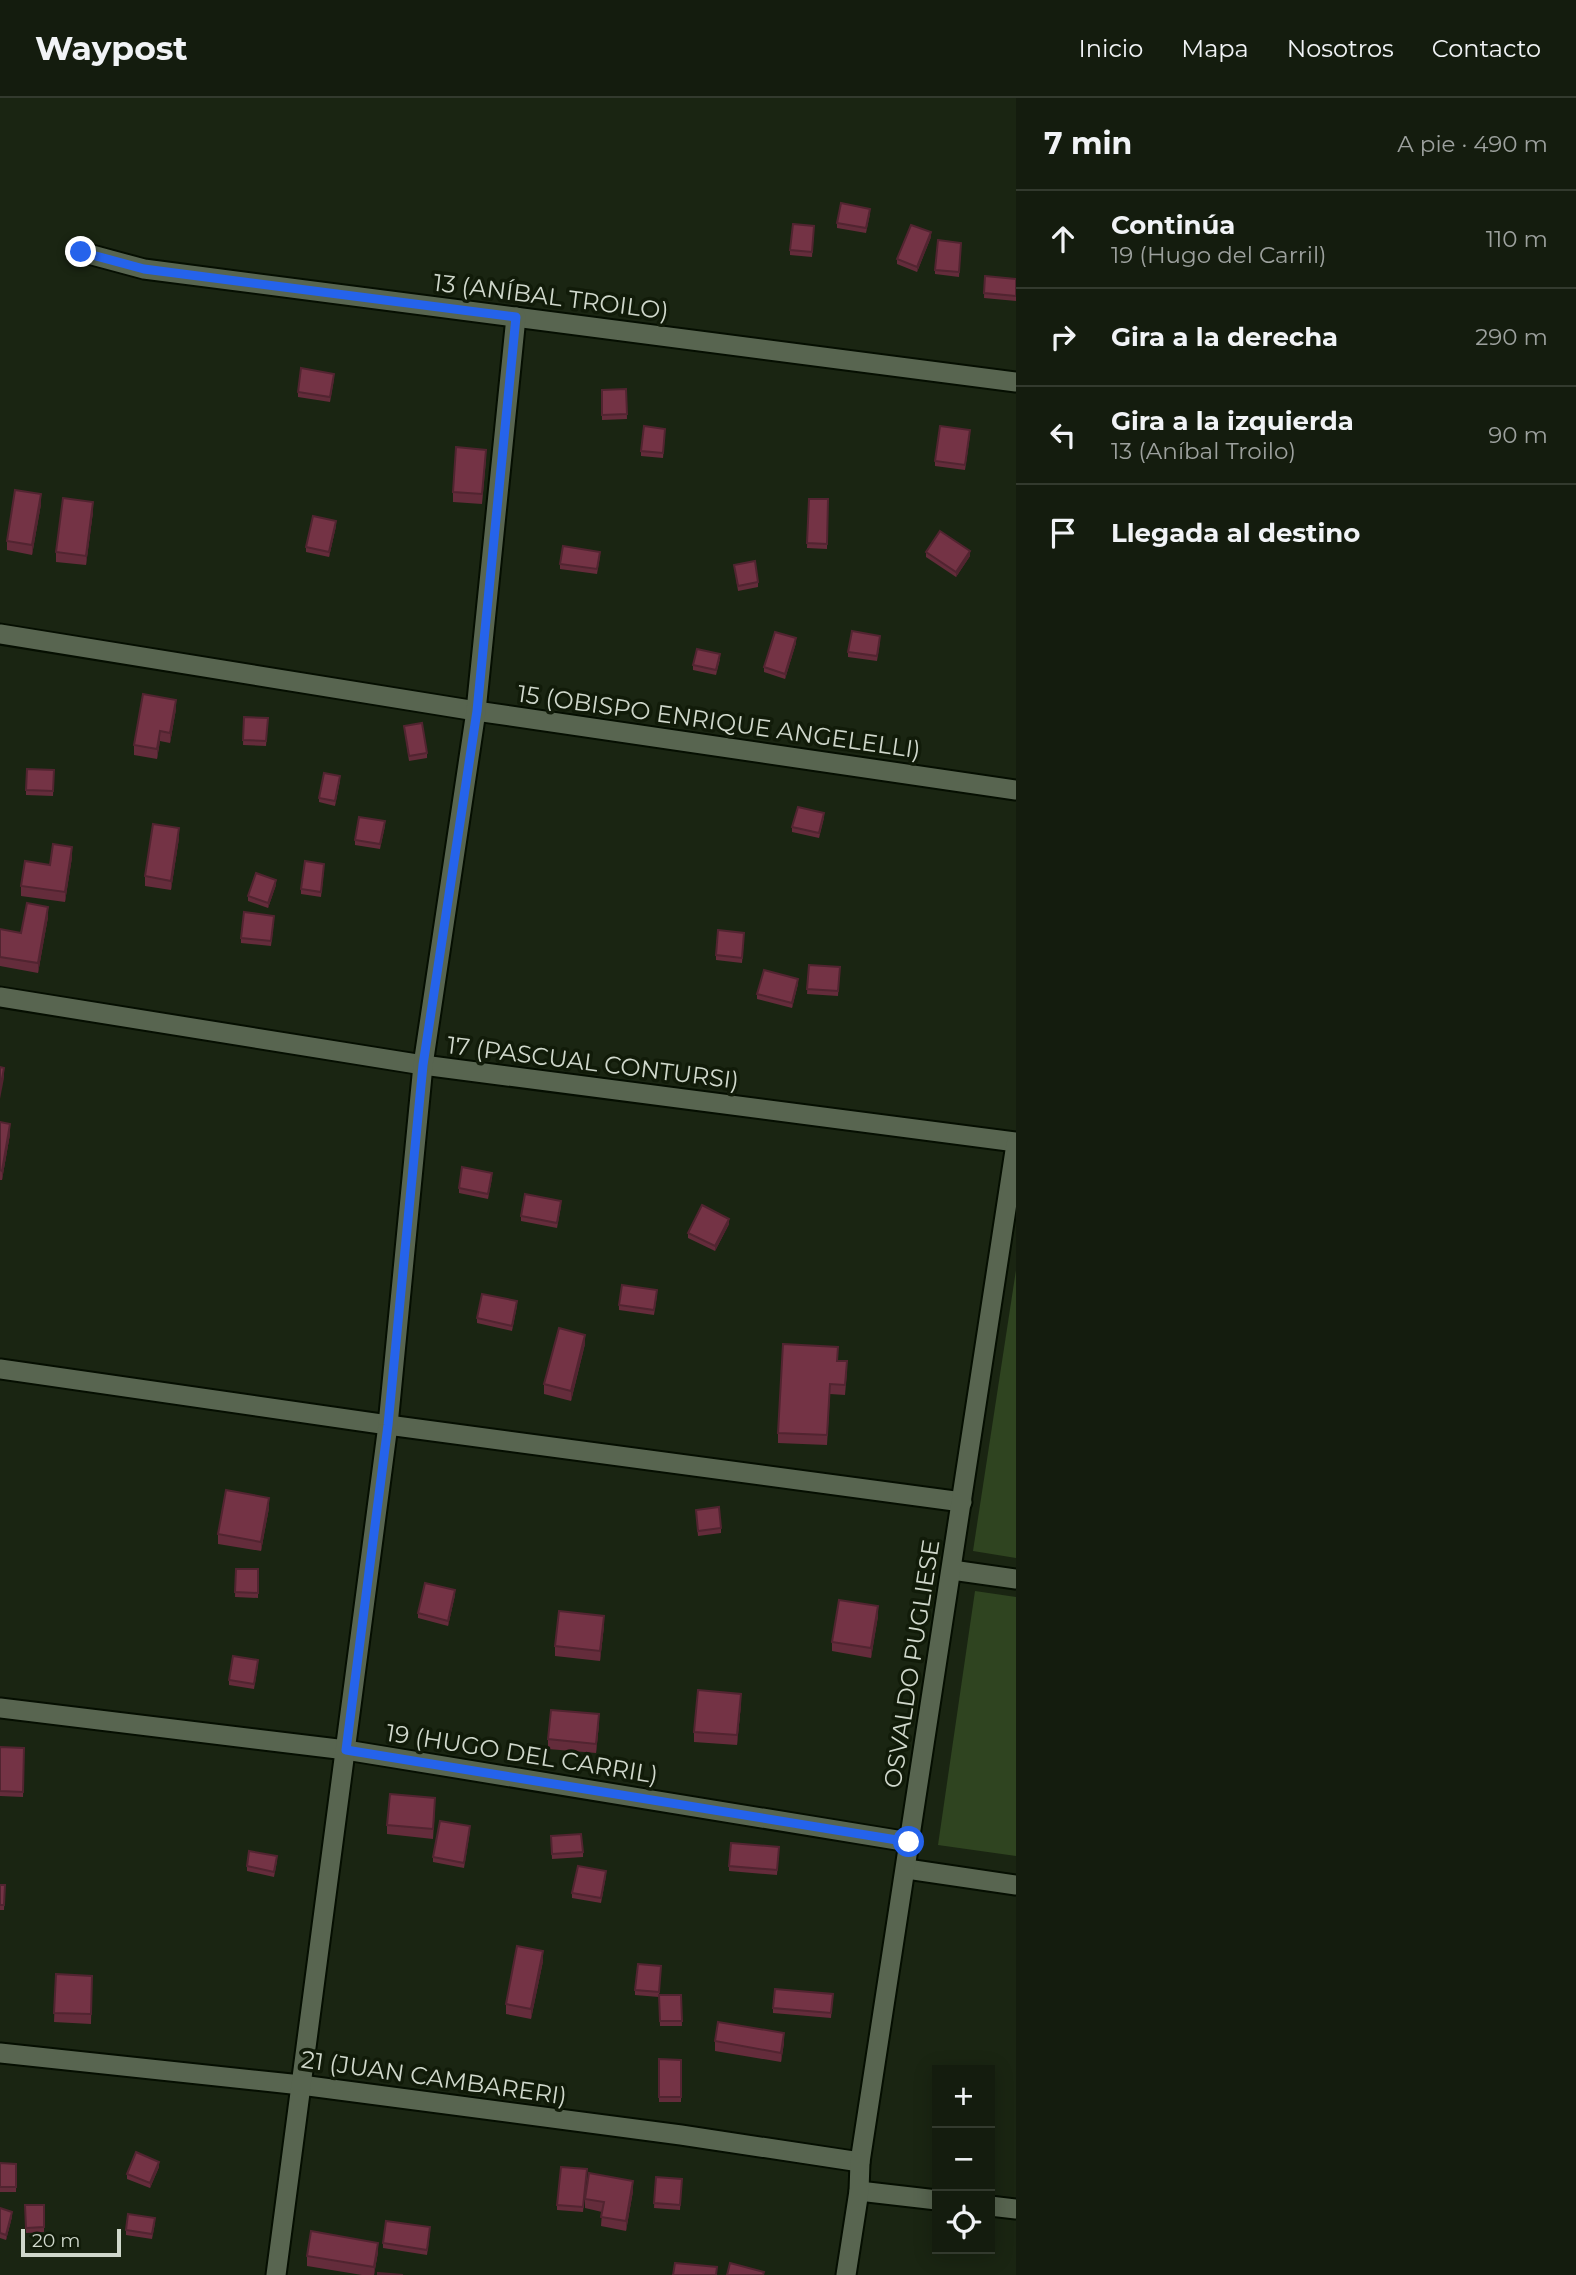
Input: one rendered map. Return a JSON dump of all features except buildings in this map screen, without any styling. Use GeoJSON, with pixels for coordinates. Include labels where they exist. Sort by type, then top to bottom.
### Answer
{"type":"FeatureCollection","features":[{"type":"Feature","properties":{"kind":"street","name":"13 (ANÍBAL TROILO)"},"geometry":{"type":"LineString","coordinates":[[81,252],[144,269],[1016,382]]}},
{"type":"Feature","properties":{"kind":"street"},"geometry":{"type":"LineString","coordinates":[[276,2275],[388,1425],[423,1065],[477,711],[516,317]]}},
{"type":"Feature","properties":{"kind":"street","name":"15 (OBISPO ENRIQUE ANGELELLI)"},"geometry":{"type":"LineString","coordinates":[[0,634],[477,711],[1016,790]]}},
{"type":"Feature","properties":{"kind":"street","name":"17 (PASCUAL CONTURSI)"},"geometry":{"type":"LineString","coordinates":[[0,997],[423,1065],[1016,1143]]}},
{"type":"Feature","properties":{"kind":"street","name":"OSVALDO PUGLIESE"},"geometry":{"type":"LineString","coordinates":[[846,2275],[859,2191],[860,2162],[1014,1173],[1016,1143]]}},
{"type":"Feature","properties":{"kind":"street"},"geometry":{"type":"LineString","coordinates":[[0,1368],[388,1425],[962,1502]]}},
{"type":"Feature","properties":{"kind":"street"},"geometry":{"type":"LineString","coordinates":[[952,1570],[1016,1579]]}},
{"type":"Feature","properties":{"kind":"street","name":"19 (HUGO DEL CARRIL)"},"geometry":{"type":"LineString","coordinates":[[0,1708],[346,1750],[909,1842]]}},
{"type":"Feature","properties":{"kind":"street"},"geometry":{"type":"LineString","coordinates":[[907,1869],[1016,1885]]}},
{"type":"Feature","properties":{"kind":"street","name":"21 (JUAN CAMBARERI)"},"geometry":{"type":"LineString","coordinates":[[0,2053],[301,2085],[667,2133],[860,2162]]}},
{"type":"Feature","properties":{"kind":"street"},"geometry":{"type":"LineString","coordinates":[[859,2191],[932,2199]]}},
{"type":"Feature","properties":{"kind":"street"},"geometry":{"type":"LineString","coordinates":[[995,2207],[1016,2209]]}},
{"type":"Feature","properties":{"kind":"green space"},"geometry":{"type":"Polygon","coordinates":[[[1016,1270],[1016,1558],[973,1551],[1016,1270]]]}},
{"type":"Feature","properties":{"kind":"green space"},"geometry":{"type":"Polygon","coordinates":[[[975,1591],[1016,1597],[1016,1856],[938,1845],[975,1591]]]}},
{"type":"Feature","properties":{"kind":"route"},"geometry":{"type":"LineString","coordinates":[[81,252],[144,269],[516,317],[477,711],[423,1065],[388,1425],[346,1750],[909,1842]]}}]}
